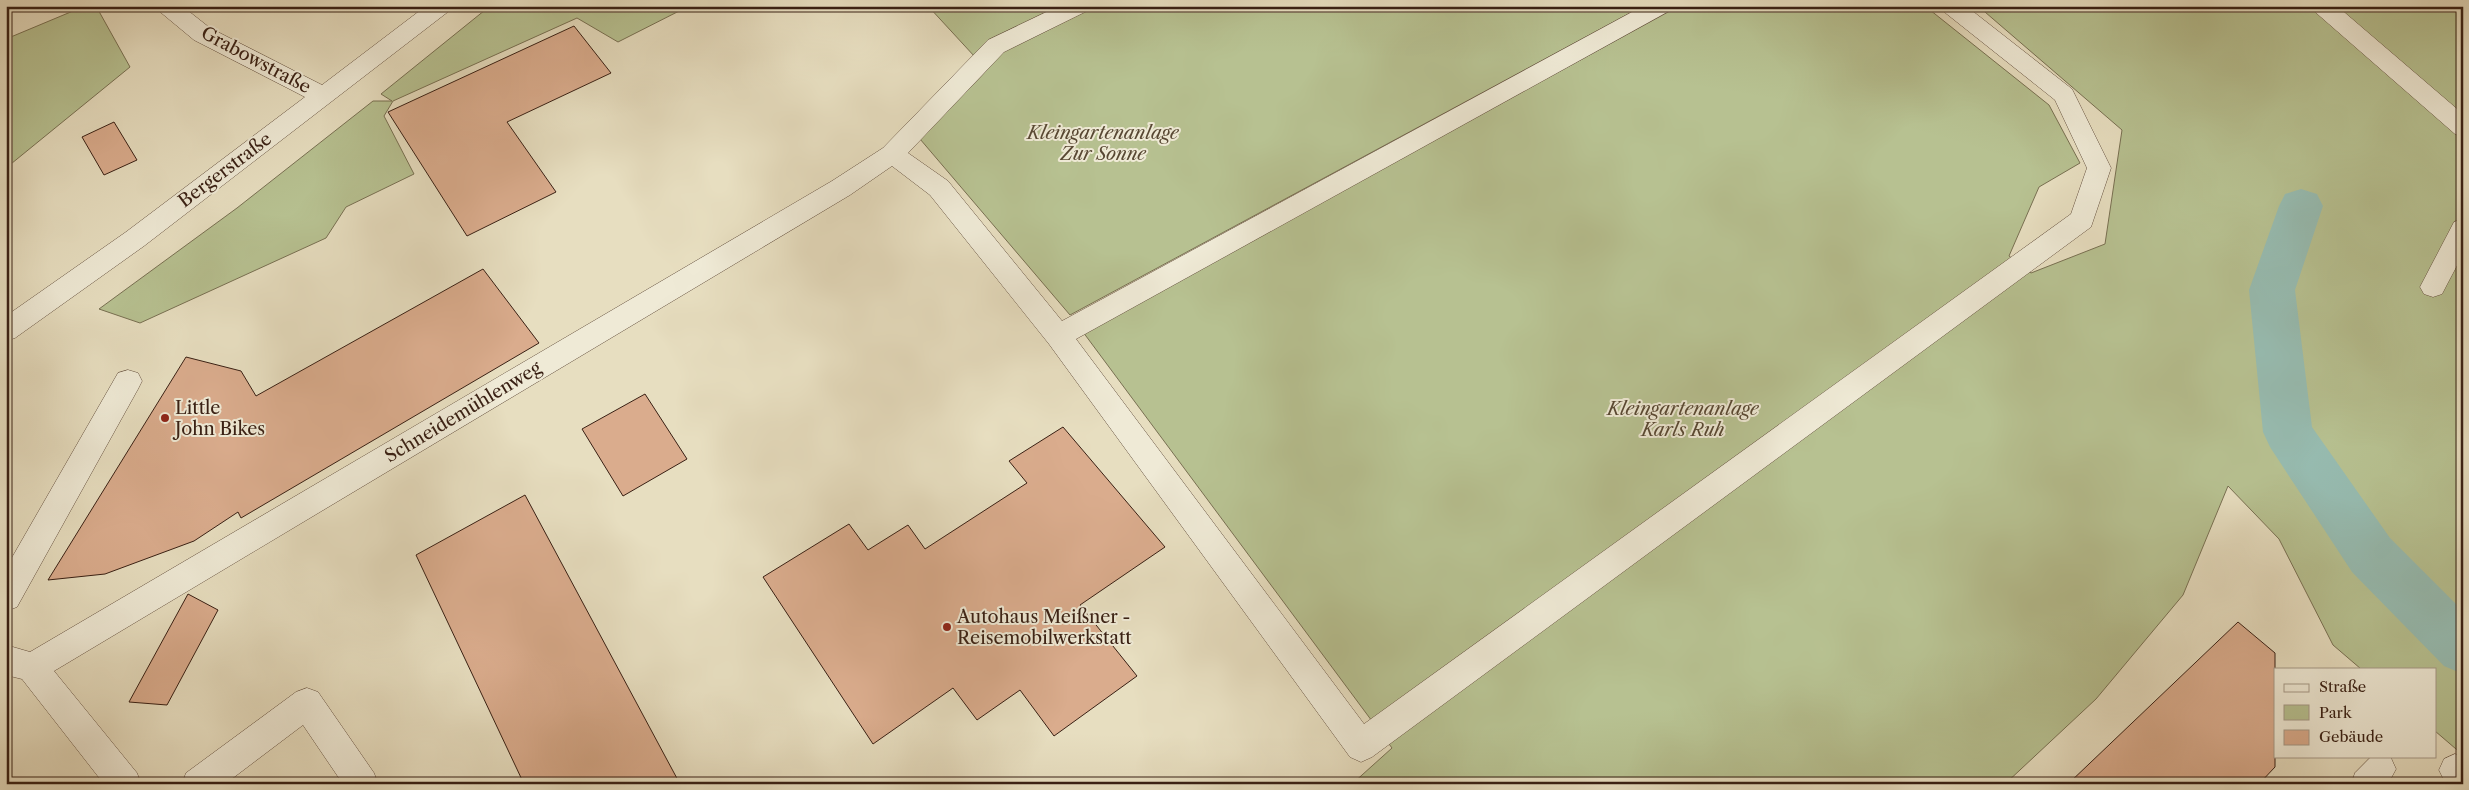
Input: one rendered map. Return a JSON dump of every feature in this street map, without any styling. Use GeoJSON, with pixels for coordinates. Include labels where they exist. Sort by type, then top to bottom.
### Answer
{"type":"FeatureCollection","features":[{"type":"Feature","properties":{"kind":"street","name":"Grabowstraße"},"geometry":{"type":"LineString","coordinates":[[167,6],[202,34],[322,95]]}},
{"type":"Feature","properties":{"kind":"street","name":"Bergerstraße"},"geometry":{"type":"LineString","coordinates":[[6,330],[135,239],[441,6]]}},
{"type":"Feature","properties":{"kind":"street","name":"Schneidemühlenweg"},"geometry":{"type":"LineString","coordinates":[[125,784],[19,663],[833,193],[892,154],[996,46],[1079,6]]}},
{"type":"Feature","properties":{"kind":"street"},"geometry":{"type":"LineString","coordinates":[[1058,336],[1661,6]]}},
{"type":"Feature","properties":{"kind":"street"},"geometry":{"type":"LineString","coordinates":[[892,154],[939,188],[1058,336],[1361,746],[2082,220],[2099,168],[2064,95],[1951,6]]}},
{"type":"Feature","properties":{"kind":"street"},"geometry":{"type":"LineString","coordinates":[[2322,6],[2463,128]]}},
{"type":"Feature","properties":{"kind":"street"},"geometry":{"type":"LineString","coordinates":[[2433,287],[2463,229]]}},
{"type":"Feature","properties":{"kind":"street"},"geometry":{"type":"LineString","coordinates":[[6,597],[128,381]]}},
{"type":"Feature","properties":{"kind":"street"},"geometry":{"type":"LineString","coordinates":[[198,784],[307,703],[362,784]]}},
{"type":"Feature","properties":{"kind":"green space"},"geometry":{"type":"Polygon","coordinates":[[[85,6],[96,6],[130,67],[6,168],[6,39],[85,6]]]}},
{"type":"Feature","properties":{"kind":"green space"},"geometry":{"type":"Polygon","coordinates":[[[490,6],[689,6],[618,42],[577,18],[393,101],[384,116],[414,174],[346,207],[326,238],[140,323],[99,309],[237,208],[373,101],[392,101],[381,94],[490,6]]]}},
{"type":"Feature","properties":{"kind":"green space","name":"Kleingartenanlage Zur Sonne"},"geometry":{"type":"Polygon","coordinates":[[[928,6],[1643,6],[1070,315],[920,139],[987,70],[928,6]]]}},
{"type":"Feature","properties":{"kind":"green space","name":"Kleingartenanlage Karls Ruh"},"geometry":{"type":"Polygon","coordinates":[[[1679,6],[1925,6],[2049,105],[2080,163],[2039,187],[2009,256],[2031,273],[2105,244],[2122,130],[1978,6],[2463,6],[2463,755],[2436,732],[2436,668],[2360,668],[2333,645],[2279,539],[2228,486],[2183,595],[2096,699],[2005,784],[1352,784],[1392,748],[1083,332],[1679,6]]]}},
{"type":"Feature","properties":{"kind":"building"},"geometry":{"type":"Polygon","coordinates":[[[574,26],[611,73],[507,122],[556,192],[467,236],[388,112],[574,26]]]}},
{"type":"Feature","properties":{"kind":"building"},"geometry":{"type":"Polygon","coordinates":[[[114,122],[137,160],[104,175],[82,137],[114,122]]]}},
{"type":"Feature","properties":{"kind":"building"},"geometry":{"type":"Polygon","coordinates":[[[483,269],[539,343],[241,518],[238,512],[194,541],[105,574],[48,580],[186,357],[241,371],[256,396],[483,269]]]}},
{"type":"Feature","properties":{"kind":"building"},"geometry":{"type":"Polygon","coordinates":[[[645,394],[687,459],[623,496],[582,429],[645,394]]]}},
{"type":"Feature","properties":{"kind":"building","name":"Autohaus Meißner - Reisemobilwerkstatt"},"geometry":{"type":"Polygon","coordinates":[[[1063,427],[1165,547],[1080,605],[1137,676],[1054,736],[1020,690],[977,720],[953,688],[873,744],[763,577],[849,524],[868,550],[908,525],[925,549],[1027,483],[1009,461],[1063,427]]]}},
{"type":"Feature","properties":{"kind":"building"},"geometry":{"type":"Polygon","coordinates":[[[525,495],[680,784],[524,784],[416,555],[525,495]]]}},
{"type":"Feature","properties":{"kind":"building"},"geometry":{"type":"Polygon","coordinates":[[[188,594],[218,610],[167,705],[129,702],[188,594]]]}},
{"type":"Feature","properties":{"kind":"building"},"geometry":{"type":"Polygon","coordinates":[[[2238,622],[2275,653],[2275,767],[2259,784],[2068,784],[2238,622]]]}},
{"type":"Feature","properties":{"kind":"waterway"},"geometry":{"type":"LineString","coordinates":[[2301,206],[2272,290],[2288,432],[2371,555],[2463,648]]}},
{"type":"Feature","properties":{"kind":"place","name":"Little John Bikes"},"geometry":{"type":"Point","coordinates":[165,418]}},
{"type":"Feature","properties":{"kind":"place","name":"Autohaus Meißner - Reisemobilwerkstatt"},"geometry":{"type":"Point","coordinates":[947,627]}}]}
